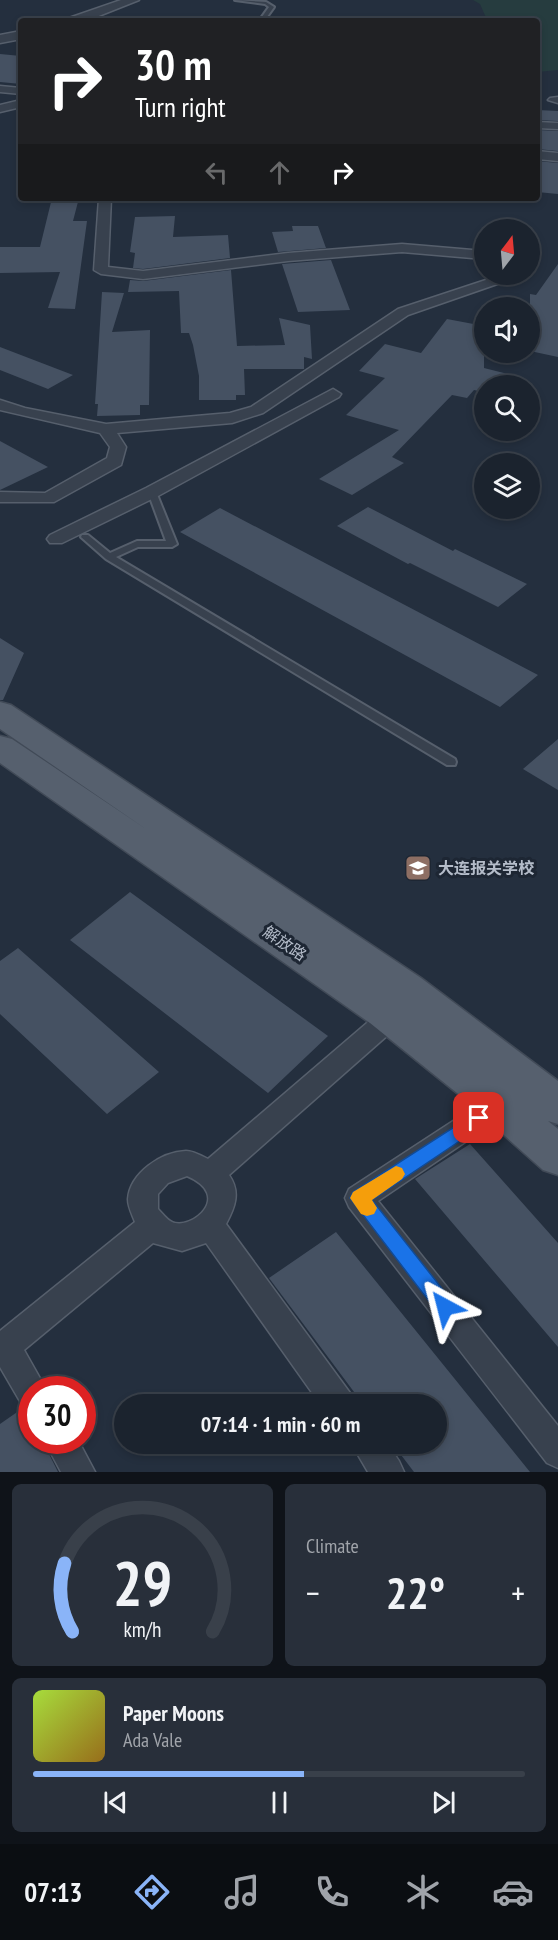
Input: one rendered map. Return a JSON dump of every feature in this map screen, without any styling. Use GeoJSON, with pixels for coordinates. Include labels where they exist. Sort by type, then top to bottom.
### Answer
{"type":"FeatureCollection","features":[{"type":"Feature","properties":{"kind":"main road","name":"解放路"},"geometry":{"type":"LineString","coordinates":[[0,713],[404,1006],[472,1080],[558,1156]]}},
{"type":"Feature","properties":{"kind":"main road","name":"解放路"},"geometry":{"type":"LineString","coordinates":[[0,747],[404,1006],[497,1056],[558,1106]]}},
{"type":"Feature","properties":{"kind":"street"},"geometry":{"type":"LineString","coordinates":[[82,18],[133,0]]}},
{"type":"Feature","properties":{"kind":"street"},"geometry":{"type":"LineString","coordinates":[[0,39],[18,36]]}},
{"type":"Feature","properties":{"kind":"street"},"geometry":{"type":"LineString","coordinates":[[0,89],[18,91]]}},
{"type":"Feature","properties":{"kind":"street"},"geometry":{"type":"LineString","coordinates":[[0,109],[18,104]]}},
{"type":"Feature","properties":{"kind":"street"},"geometry":{"type":"LineString","coordinates":[[540,125],[558,126]]}},
{"type":"Feature","properties":{"kind":"street"},"geometry":{"type":"LineString","coordinates":[[540,155],[558,158]]}},
{"type":"Feature","properties":{"kind":"street"},"geometry":{"type":"LineString","coordinates":[[105,201],[101,270],[113,273],[143,275],[288,257],[402,248],[474,254]]}},
{"type":"Feature","properties":{"kind":"street"},"geometry":{"type":"LineString","coordinates":[[0,405],[21,412],[106,429],[232,418],[257,410],[403,312],[485,285]]}},
{"type":"Feature","properties":{"kind":"street"},"geometry":{"type":"LineString","coordinates":[[56,539],[152,492],[333,394]]}},
{"type":"Feature","properties":{"kind":"street"},"geometry":{"type":"LineString","coordinates":[[0,497],[48,498],[114,461],[118,447],[106,429]]}},
{"type":"Feature","properties":{"kind":"street"},"geometry":{"type":"LineString","coordinates":[[212,1173],[404,1006]]}},
{"type":"Feature","properties":{"kind":"street"},"geometry":{"type":"LineString","coordinates":[[499,1105],[359,1198],[558,1452]]}},
{"type":"Feature","properties":{"kind":"street"},"geometry":{"type":"LineString","coordinates":[[188,1163],[201,1166],[212,1173],[223,1193],[223,1205],[219,1216],[211,1226],[200,1232],[181,1236],[162,1232],[146,1215],[143,1203],[145,1190],[157,1174],[175,1164],[188,1163]]}},
{"type":"Feature","properties":{"kind":"street"},"geometry":{"type":"LineString","coordinates":[[21,1376],[2,1348],[153,1224]]}},
{"type":"Feature","properties":{"kind":"street"},"geometry":{"type":"LineString","coordinates":[[211,1226],[332,1394]]}},
{"type":"Feature","properties":{"kind":"street"},"geometry":{"type":"LineString","coordinates":[[68,1454],[79,1472]]}},
{"type":"Feature","properties":{"kind":"street"},"geometry":{"type":"LineString","coordinates":[[376,1454],[388,1472]]}},
{"type":"Feature","properties":{"kind":"lane"},"geometry":{"type":"LineString","coordinates":[[237,0],[266,3],[272,7],[263,18]]}},
{"type":"Feature","properties":{"kind":"lane"},"geometry":{"type":"LineString","coordinates":[[109,556],[137,544],[172,544],[152,492]]}},
{"type":"Feature","properties":{"kind":"lane"},"geometry":{"type":"LineString","coordinates":[[85,537],[109,556],[451,762]]}},
{"type":"Feature","properties":{"kind":"green space"},"geometry":{"type":"Polygon","coordinates":[[[473,0],[558,0],[558,70],[540,72],[540,18],[486,18],[480,4],[473,0]]]}},
{"type":"Feature","properties":{"kind":"building"},"geometry":{"type":"Polygon","coordinates":[[[0,54],[18,56],[18,84],[0,82],[0,54]]]}},
{"type":"Feature","properties":{"kind":"building"},"geometry":{"type":"Polygon","coordinates":[[[540,110],[558,111],[558,121],[540,120],[540,110]]]}},
{"type":"Feature","properties":{"kind":"building"},"geometry":{"type":"Polygon","coordinates":[[[540,130],[558,131],[558,151],[540,149],[540,130]]]}},
{"type":"Feature","properties":{"kind":"building"},"geometry":{"type":"Polygon","coordinates":[[[540,161],[558,163],[558,194],[540,192],[540,161]]]}},
{"type":"Feature","properties":{"kind":"building"},"geometry":{"type":"Polygon","coordinates":[[[51,201],[78,201],[73,221],[87,221],[75,309],[48,308],[60,272],[0,273],[0,247],[40,247],[51,201]]]}},
{"type":"Feature","properties":{"kind":"building"},"geometry":{"type":"Polygon","coordinates":[[[175,216],[173,237],[228,235],[230,258],[143,269],[133,268],[135,253],[130,252],[135,217],[175,216]]]}},
{"type":"Feature","properties":{"kind":"building"},"geometry":{"type":"Polygon","coordinates":[[[292,226],[318,226],[326,248],[278,252],[272,232],[293,231],[292,226]]]}},
{"type":"Feature","properties":{"kind":"building"},"geometry":{"type":"Polygon","coordinates":[[[331,260],[350,310],[298,312],[282,264],[331,260]]]}},
{"type":"Feature","properties":{"kind":"building"},"geometry":{"type":"Polygon","coordinates":[[[558,264],[558,357],[540,353],[540,297],[530,297],[530,294],[536,295],[558,264]]]}},
{"type":"Feature","properties":{"kind":"building"},"geometry":{"type":"Polygon","coordinates":[[[231,270],[237,346],[285,345],[279,318],[310,325],[312,359],[304,357],[304,369],[244,369],[245,395],[236,395],[236,400],[199,400],[199,376],[193,345],[189,333],[181,333],[179,291],[128,292],[130,280],[143,281],[231,270]]]}},
{"type":"Feature","properties":{"kind":"building"},"geometry":{"type":"Polygon","coordinates":[[[102,292],[124,293],[112,332],[150,330],[149,405],[140,405],[140,415],[97,416],[98,404],[95,404],[102,292]]]}},
{"type":"Feature","properties":{"kind":"building"},"geometry":{"type":"Polygon","coordinates":[[[447,319],[474,324],[474,363],[484,363],[484,368],[512,375],[474,375],[474,390],[467,398],[452,395],[392,457],[404,463],[352,495],[319,479],[399,430],[346,415],[385,378],[359,371],[385,344],[421,353],[447,319]]]}},
{"type":"Feature","properties":{"kind":"building"},"geometry":{"type":"Polygon","coordinates":[[[0,347],[73,375],[48,389],[0,370],[0,347]]]}},
{"type":"Feature","properties":{"kind":"building"},"geometry":{"type":"Polygon","coordinates":[[[0,441],[48,467],[0,490],[0,441]]]}},
{"type":"Feature","properties":{"kind":"building"},"geometry":{"type":"Polygon","coordinates":[[[368,507],[453,551],[455,549],[527,584],[498,607],[408,564],[337,526],[368,507]]]}},
{"type":"Feature","properties":{"kind":"building"},"geometry":{"type":"Polygon","coordinates":[[[220,508],[538,675],[500,707],[180,532],[220,508]]]}},
{"type":"Feature","properties":{"kind":"building"},"geometry":{"type":"Polygon","coordinates":[[[0,638],[24,653],[3,700],[0,700],[0,638]]]}},
{"type":"Feature","properties":{"kind":"building"},"geometry":{"type":"Polygon","coordinates":[[[558,739],[558,790],[523,769],[558,739]]]}},
{"type":"Feature","properties":{"kind":"building"},"geometry":{"type":"Polygon","coordinates":[[[130,892],[328,1036],[268,1093],[70,940],[130,892]]]}},
{"type":"Feature","properties":{"kind":"building"},"geometry":{"type":"Polygon","coordinates":[[[18,948],[159,1072],[107,1114],[0,1014],[0,961],[18,948]]]}},
{"type":"Feature","properties":{"kind":"building"},"geometry":{"type":"Polygon","coordinates":[[[470,1144],[558,1243],[558,1347],[415,1179],[470,1144]]]}},
{"type":"Feature","properties":{"kind":"building"},"geometry":{"type":"Polygon","coordinates":[[[336,1232],[530,1472],[414,1472],[400,1454],[447,1454],[447,1394],[356,1394],[269,1278],[336,1232]]]}},
{"type":"Feature","properties":{"kind":"building"},"geometry":{"type":"Polygon","coordinates":[[[18,1411],[18,1454],[49,1454],[58,1472],[0,1472],[0,1424],[18,1411]]]}},
{"type":"Feature","properties":{"kind":"slow traffic"},"geometry":{"type":"LineString","coordinates":[[367,1208],[359,1198],[396,1174]]}},
{"type":"Feature","properties":{"kind":"place","name":"大连报关学校"},"geometry":{"type":"Point","coordinates":[418,868]}},
{"type":"Feature","properties":{"kind":"route"},"geometry":{"type":"LineString","coordinates":[[445,1307],[359,1198],[479,1118]]}}]}
